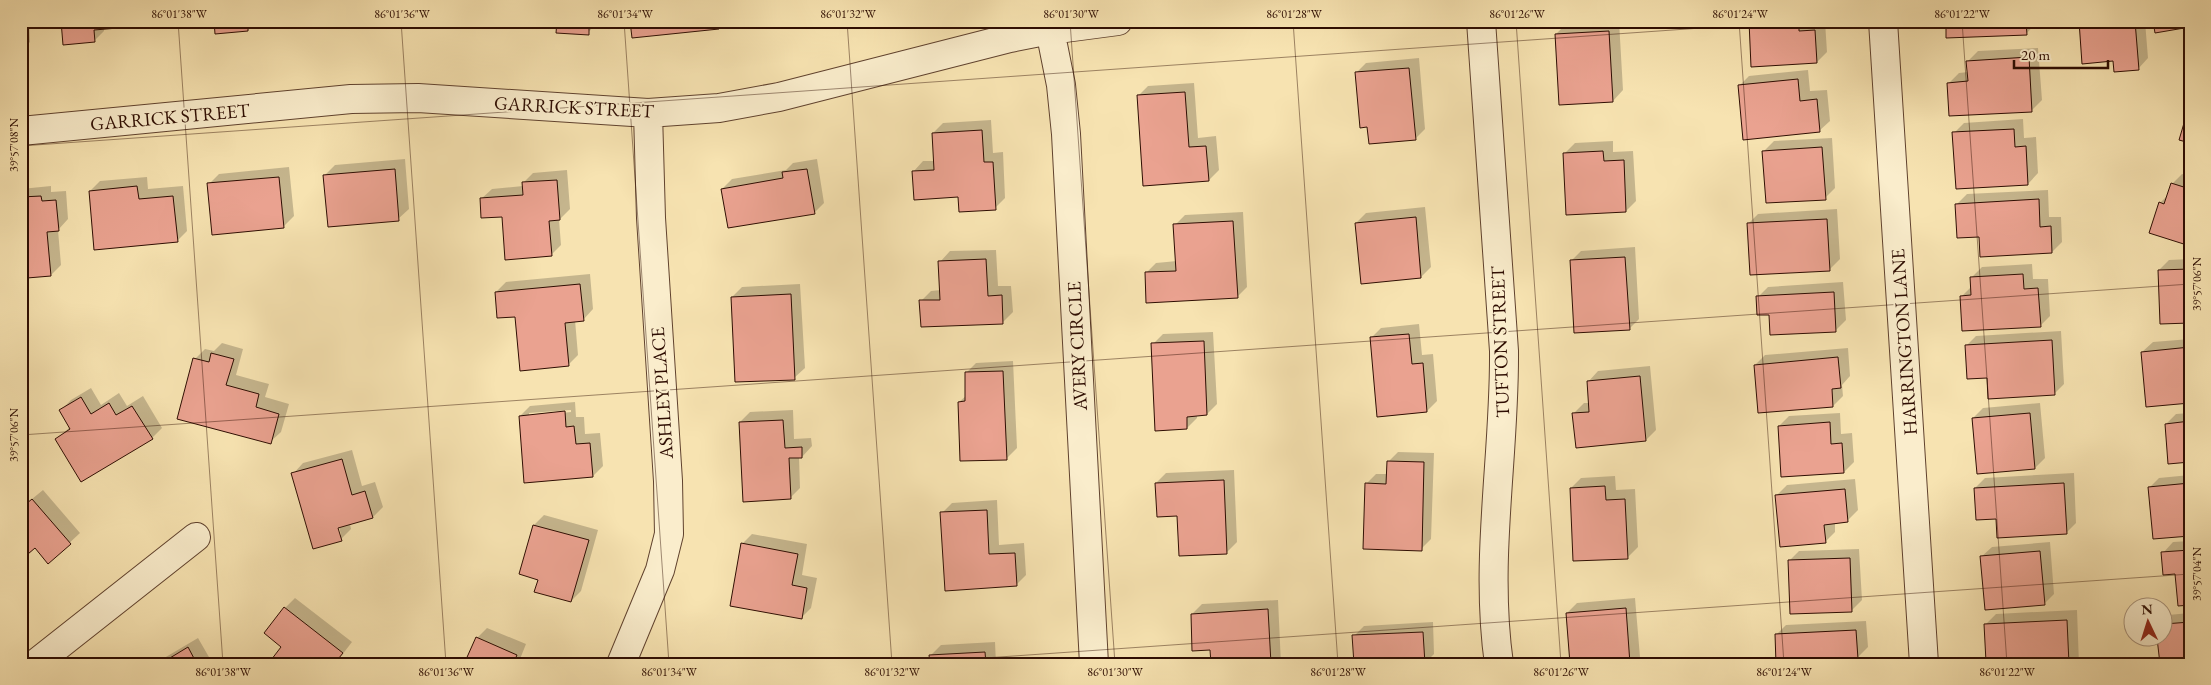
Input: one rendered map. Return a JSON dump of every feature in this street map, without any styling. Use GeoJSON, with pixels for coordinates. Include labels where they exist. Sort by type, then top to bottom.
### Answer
{"type":"FeatureCollection","features":[{"type":"Feature","properties":{"kind":"street","name":"GARRICK STREET"},"geometry":{"type":"LineString","coordinates":[[21,131],[351,99],[418,98],[648,113],[688,111],[752,103],[1050,30],[1118,21]]}},
{"type":"Feature","properties":{"kind":"street","name":"TUFTON STREET"},"geometry":{"type":"LineString","coordinates":[[1481,21],[1504,351],[1505,399],[1494,554],[1499,664]]}},
{"type":"Feature","properties":{"kind":"street","name":"HARRINGTON LANE"},"geometry":{"type":"LineString","coordinates":[[1883,21],[1924,664]]}},
{"type":"Feature","properties":{"kind":"street","name":"AVERY CIRCLE"},"geometry":{"type":"LineString","coordinates":[[1050,30],[1060,85],[1066,134],[1094,664]]}},
{"type":"Feature","properties":{"kind":"street","name":"ASHLEY PLACE"},"geometry":{"type":"LineString","coordinates":[[620,664],[660,570],[669,534],[668,481],[651,218],[648,113]]}},
{"type":"Feature","properties":{"kind":"street"},"geometry":{"type":"LineString","coordinates":[[35,664],[196,537]]}},
{"type":"Feature","properties":{"kind":"building"},"geometry":{"type":"Polygon","coordinates":[[[61,21],[142,21],[142,26],[94,30],[95,42],[63,45],[61,21]]]}},
{"type":"Feature","properties":{"kind":"building"},"geometry":{"type":"Polygon","coordinates":[[[214,21],[248,21],[248,31],[215,34],[214,21]]]}},
{"type":"Feature","properties":{"kind":"building"},"geometry":{"type":"Polygon","coordinates":[[[557,21],[589,21],[589,35],[556,33],[557,21]]]}},
{"type":"Feature","properties":{"kind":"building"},"geometry":{"type":"Polygon","coordinates":[[[630,21],[718,21],[719,29],[632,38],[630,21]]]}},
{"type":"Feature","properties":{"kind":"building"},"geometry":{"type":"Polygon","coordinates":[[[749,21],[771,21],[750,23],[749,21]]]}},
{"type":"Feature","properties":{"kind":"building"},"geometry":{"type":"Polygon","coordinates":[[[1749,21],[1799,21],[1799,31],[1815,30],[1817,63],[1751,67],[1749,21]]]}},
{"type":"Feature","properties":{"kind":"building"},"geometry":{"type":"Polygon","coordinates":[[[1946,21],[2026,21],[2027,35],[1946,38],[1946,21]]]}},
{"type":"Feature","properties":{"kind":"building"},"geometry":{"type":"Polygon","coordinates":[[[2079,21],[2135,21],[2139,70],[2114,72],[2113,61],[2082,64],[2079,21]]]}},
{"type":"Feature","properties":{"kind":"building"},"geometry":{"type":"Polygon","coordinates":[[[2153,21],[2190,21],[2190,27],[2155,33],[2153,21]]]}},
{"type":"Feature","properties":{"kind":"building"},"geometry":{"type":"Polygon","coordinates":[[[1609,31],[1613,102],[1559,105],[1555,34],[1609,31]]]}},
{"type":"Feature","properties":{"kind":"building"},"geometry":{"type":"Polygon","coordinates":[[[2029,57],[2032,112],[1949,116],[1947,83],[1968,81],[1966,61],[2029,57]]]}},
{"type":"Feature","properties":{"kind":"building"},"geometry":{"type":"Polygon","coordinates":[[[1409,68],[1416,140],[1369,144],[1367,127],[1360,128],[1355,72],[1409,68]]]}},
{"type":"Feature","properties":{"kind":"building"},"geometry":{"type":"Polygon","coordinates":[[[1798,79],[1800,101],[1817,99],[1820,132],[1743,140],[1738,85],[1798,79]]]}},
{"type":"Feature","properties":{"kind":"building"},"geometry":{"type":"Polygon","coordinates":[[[1185,92],[1189,147],[1206,146],[1209,181],[1143,186],[1137,95],[1185,92]]]}},
{"type":"Feature","properties":{"kind":"building"},"geometry":{"type":"Polygon","coordinates":[[[2187,113],[2190,114],[2190,143],[2179,140],[2187,113]]]}},
{"type":"Feature","properties":{"kind":"building"},"geometry":{"type":"Polygon","coordinates":[[[2014,129],[2015,147],[2026,146],[2028,185],[1956,189],[1952,132],[2014,129]]]}},
{"type":"Feature","properties":{"kind":"building"},"geometry":{"type":"Polygon","coordinates":[[[982,130],[984,162],[993,162],[996,210],[959,212],[958,197],[914,200],[912,171],[934,170],[932,133],[982,130]]]}},
{"type":"Feature","properties":{"kind":"building"},"geometry":{"type":"Polygon","coordinates":[[[1822,147],[1826,200],[1766,203],[1762,151],[1822,147]]]}},
{"type":"Feature","properties":{"kind":"building"},"geometry":{"type":"Polygon","coordinates":[[[1603,151],[1604,161],[1624,160],[1626,212],[1566,215],[1563,153],[1603,151]]]}},
{"type":"Feature","properties":{"kind":"building"},"geometry":{"type":"Polygon","coordinates":[[[395,169],[399,221],[328,227],[323,175],[395,169]]]}},
{"type":"Feature","properties":{"kind":"building"},"geometry":{"type":"Polygon","coordinates":[[[807,169],[815,214],[728,228],[721,189],[783,178],[782,172],[807,169]]]}},
{"type":"Feature","properties":{"kind":"building"},"geometry":{"type":"Polygon","coordinates":[[[279,177],[284,228],[212,235],[207,183],[279,177]]]}},
{"type":"Feature","properties":{"kind":"building"},"geometry":{"type":"Polygon","coordinates":[[[557,180],[560,220],[549,221],[552,256],[505,260],[502,217],[481,218],[480,198],[523,195],[522,182],[557,180]]]}},
{"type":"Feature","properties":{"kind":"building"},"geometry":{"type":"Polygon","coordinates":[[[2171,183],[2190,189],[2190,246],[2149,233],[2159,202],[2164,204],[2171,183]]]}},
{"type":"Feature","properties":{"kind":"building"},"geometry":{"type":"Polygon","coordinates":[[[137,186],[139,199],[173,196],[178,242],[94,250],[89,191],[137,186]]]}},
{"type":"Feature","properties":{"kind":"building"},"geometry":{"type":"Polygon","coordinates":[[[41,196],[42,201],[56,200],[59,231],[47,232],[51,276],[27,278],[25,258],[21,259],[21,197],[41,196]]]}},
{"type":"Feature","properties":{"kind":"building"},"geometry":{"type":"Polygon","coordinates":[[[2039,199],[2040,227],[2051,226],[2052,253],[1980,257],[1979,237],[1957,238],[1955,204],[2039,199]]]}},
{"type":"Feature","properties":{"kind":"building"},"geometry":{"type":"Polygon","coordinates":[[[1416,217],[1421,278],[1361,284],[1355,223],[1416,217]]]}},
{"type":"Feature","properties":{"kind":"building"},"geometry":{"type":"Polygon","coordinates":[[[1827,219],[1830,271],[1750,275],[1747,223],[1827,219]]]}},
{"type":"Feature","properties":{"kind":"building"},"geometry":{"type":"Polygon","coordinates":[[[1233,221],[1238,298],[1146,303],[1145,272],[1176,271],[1173,224],[1233,221]]]}},
{"type":"Feature","properties":{"kind":"building"},"geometry":{"type":"Polygon","coordinates":[[[1625,257],[1630,330],[1574,333],[1570,260],[1625,257]]]}},
{"type":"Feature","properties":{"kind":"building"},"geometry":{"type":"Polygon","coordinates":[[[986,259],[988,296],[1002,295],[1003,324],[921,327],[919,300],[940,300],[938,261],[986,259]]]}},
{"type":"Feature","properties":{"kind":"building"},"geometry":{"type":"Polygon","coordinates":[[[2190,269],[2190,323],[2160,324],[2158,270],[2190,269]]]}},
{"type":"Feature","properties":{"kind":"building"},"geometry":{"type":"Polygon","coordinates":[[[2023,274],[2024,289],[2038,288],[2041,327],[1962,331],[1960,296],[1971,295],[1970,277],[2023,274]]]}},
{"type":"Feature","properties":{"kind":"building"},"geometry":{"type":"Polygon","coordinates":[[[580,284],[584,321],[565,323],[569,366],[520,371],[515,317],[497,318],[495,292],[580,284]]]}},
{"type":"Feature","properties":{"kind":"building"},"geometry":{"type":"Polygon","coordinates":[[[1834,292],[1836,332],[1770,335],[1769,315],[1757,315],[1756,296],[1834,292]]]}},
{"type":"Feature","properties":{"kind":"building"},"geometry":{"type":"Polygon","coordinates":[[[791,294],[795,380],[735,382],[731,297],[791,294]]]}},
{"type":"Feature","properties":{"kind":"building"},"geometry":{"type":"Polygon","coordinates":[[[1409,334],[1412,364],[1423,363],[1427,412],[1377,417],[1370,337],[1409,334]]]}},
{"type":"Feature","properties":{"kind":"building"},"geometry":{"type":"Polygon","coordinates":[[[2052,340],[2055,395],[1988,399],[1987,378],[1967,379],[1965,345],[2052,340]]]}},
{"type":"Feature","properties":{"kind":"building"},"geometry":{"type":"Polygon","coordinates":[[[1204,341],[1207,415],[1187,417],[1187,429],[1155,431],[1151,343],[1204,341]]]}},
{"type":"Feature","properties":{"kind":"building"},"geometry":{"type":"Polygon","coordinates":[[[2190,347],[2190,403],[2146,407],[2141,352],[2190,347]]]}},
{"type":"Feature","properties":{"kind":"building"},"geometry":{"type":"Polygon","coordinates":[[[211,353],[234,359],[226,385],[259,394],[256,407],[279,414],[271,444],[177,419],[193,358],[209,362],[211,353]]]}},
{"type":"Feature","properties":{"kind":"building"},"geometry":{"type":"Polygon","coordinates":[[[1838,357],[1841,388],[1832,389],[1833,407],[1758,413],[1754,365],[1838,357]]]}},
{"type":"Feature","properties":{"kind":"building"},"geometry":{"type":"Polygon","coordinates":[[[1003,371],[1007,460],[960,461],[958,402],[965,401],[965,372],[1003,371]]]}},
{"type":"Feature","properties":{"kind":"building"},"geometry":{"type":"Polygon","coordinates":[[[1640,376],[1646,441],[1576,448],[1572,413],[1589,412],[1587,381],[1640,376]]]}},
{"type":"Feature","properties":{"kind":"building"},"geometry":{"type":"Polygon","coordinates":[[[81,397],[91,414],[109,403],[116,415],[132,406],[153,439],[81,482],[55,439],[70,429],[59,410],[81,397]]]}},
{"type":"Feature","properties":{"kind":"building"},"geometry":{"type":"Polygon","coordinates":[[[565,411],[566,427],[574,426],[576,444],[590,443],[593,477],[524,483],[519,416],[565,411]]]}},
{"type":"Feature","properties":{"kind":"building"},"geometry":{"type":"Polygon","coordinates":[[[2030,413],[2035,469],[1977,474],[1972,418],[2030,413]]]}},
{"type":"Feature","properties":{"kind":"building"},"geometry":{"type":"Polygon","coordinates":[[[783,420],[785,448],[802,447],[802,458],[789,458],[791,499],[743,502],[739,422],[783,420]]]}},
{"type":"Feature","properties":{"kind":"building"},"geometry":{"type":"Polygon","coordinates":[[[2190,421],[2190,462],[2168,464],[2165,424],[2190,421]]]}},
{"type":"Feature","properties":{"kind":"building"},"geometry":{"type":"Polygon","coordinates":[[[1830,422],[1831,444],[1842,443],[1844,473],[1781,477],[1778,426],[1830,422]]]}},
{"type":"Feature","properties":{"kind":"building"},"geometry":{"type":"Polygon","coordinates":[[[342,459],[352,495],[365,491],[373,518],[338,528],[342,541],[313,549],[291,473],[342,459]]]}},
{"type":"Feature","properties":{"kind":"building"},"geometry":{"type":"Polygon","coordinates":[[[1387,461],[1424,462],[1422,551],[1363,549],[1365,483],[1386,484],[1387,461]]]}},
{"type":"Feature","properties":{"kind":"building"},"geometry":{"type":"Polygon","coordinates":[[[1224,480],[1227,554],[1179,556],[1177,516],[1157,517],[1155,483],[1224,480]]]}},
{"type":"Feature","properties":{"kind":"building"},"geometry":{"type":"Polygon","coordinates":[[[2064,483],[2067,534],[1997,538],[1996,519],[1976,520],[1974,488],[2064,483]]]}},
{"type":"Feature","properties":{"kind":"building"},"geometry":{"type":"Polygon","coordinates":[[[2190,483],[2190,536],[2153,539],[2148,487],[2190,483]]]}},
{"type":"Feature","properties":{"kind":"building"},"geometry":{"type":"Polygon","coordinates":[[[1605,486],[1606,500],[1625,499],[1628,559],[1573,561],[1570,488],[1605,486]]]}},
{"type":"Feature","properties":{"kind":"building"},"geometry":{"type":"Polygon","coordinates":[[[1845,489],[1848,522],[1824,525],[1826,543],[1780,547],[1775,495],[1845,489]]]}},
{"type":"Feature","properties":{"kind":"building"},"geometry":{"type":"Polygon","coordinates":[[[32,499],[71,544],[48,564],[35,548],[21,560],[21,508],[32,499]]]}},
{"type":"Feature","properties":{"kind":"building"},"geometry":{"type":"Polygon","coordinates":[[[987,510],[989,554],[1015,553],[1017,586],[945,591],[940,512],[987,510]]]}},
{"type":"Feature","properties":{"kind":"building"},"geometry":{"type":"Polygon","coordinates":[[[533,525],[589,540],[571,602],[534,592],[538,580],[519,574],[533,525]]]}},
{"type":"Feature","properties":{"kind":"building"},"geometry":{"type":"Polygon","coordinates":[[[741,543],[798,554],[792,585],[807,588],[802,619],[730,606],[741,543]]]}},
{"type":"Feature","properties":{"kind":"building"},"geometry":{"type":"Polygon","coordinates":[[[2190,550],[2190,605],[2178,606],[2175,574],[2163,575],[2161,552],[2190,550]]]}},
{"type":"Feature","properties":{"kind":"building"},"geometry":{"type":"Polygon","coordinates":[[[2040,551],[2045,605],[1985,610],[1980,556],[2040,551]]]}},
{"type":"Feature","properties":{"kind":"building"},"geometry":{"type":"Polygon","coordinates":[[[1850,558],[1852,612],[1790,614],[1788,560],[1850,558]]]}},
{"type":"Feature","properties":{"kind":"building"},"geometry":{"type":"Polygon","coordinates":[[[284,607],[343,653],[334,664],[268,664],[281,647],[264,633],[284,607]]]}},
{"type":"Feature","properties":{"kind":"building"},"geometry":{"type":"Polygon","coordinates":[[[1626,608],[1630,664],[1570,664],[1566,613],[1626,608]]]}},
{"type":"Feature","properties":{"kind":"building"},"geometry":{"type":"Polygon","coordinates":[[[1268,609],[1271,664],[1211,664],[1210,650],[1192,651],[1191,614],[1268,609]]]}},
{"type":"Feature","properties":{"kind":"building"},"geometry":{"type":"Polygon","coordinates":[[[2067,620],[2069,664],[2016,664],[2016,661],[1986,662],[1984,624],[2067,620]]]}},
{"type":"Feature","properties":{"kind":"building"},"geometry":{"type":"Polygon","coordinates":[[[2190,622],[2190,664],[2160,664],[2158,648],[2174,648],[2174,623],[2190,622]]]}},
{"type":"Feature","properties":{"kind":"building"},"geometry":{"type":"Polygon","coordinates":[[[1856,630],[1858,659],[1838,660],[1838,664],[1776,664],[1775,634],[1856,630]]]}},
{"type":"Feature","properties":{"kind":"building"},"geometry":{"type":"Polygon","coordinates":[[[1423,632],[1425,664],[1354,664],[1352,635],[1423,632]]]}},
{"type":"Feature","properties":{"kind":"building"},"geometry":{"type":"Polygon","coordinates":[[[476,637],[517,655],[513,664],[464,664],[476,637]]]}},
{"type":"Feature","properties":{"kind":"building"},"geometry":{"type":"Polygon","coordinates":[[[188,647],[197,664],[160,664],[188,647]]]}},
{"type":"Feature","properties":{"kind":"building"},"geometry":{"type":"Polygon","coordinates":[[[985,652],[986,664],[930,664],[929,655],[985,652]]]}}]}
